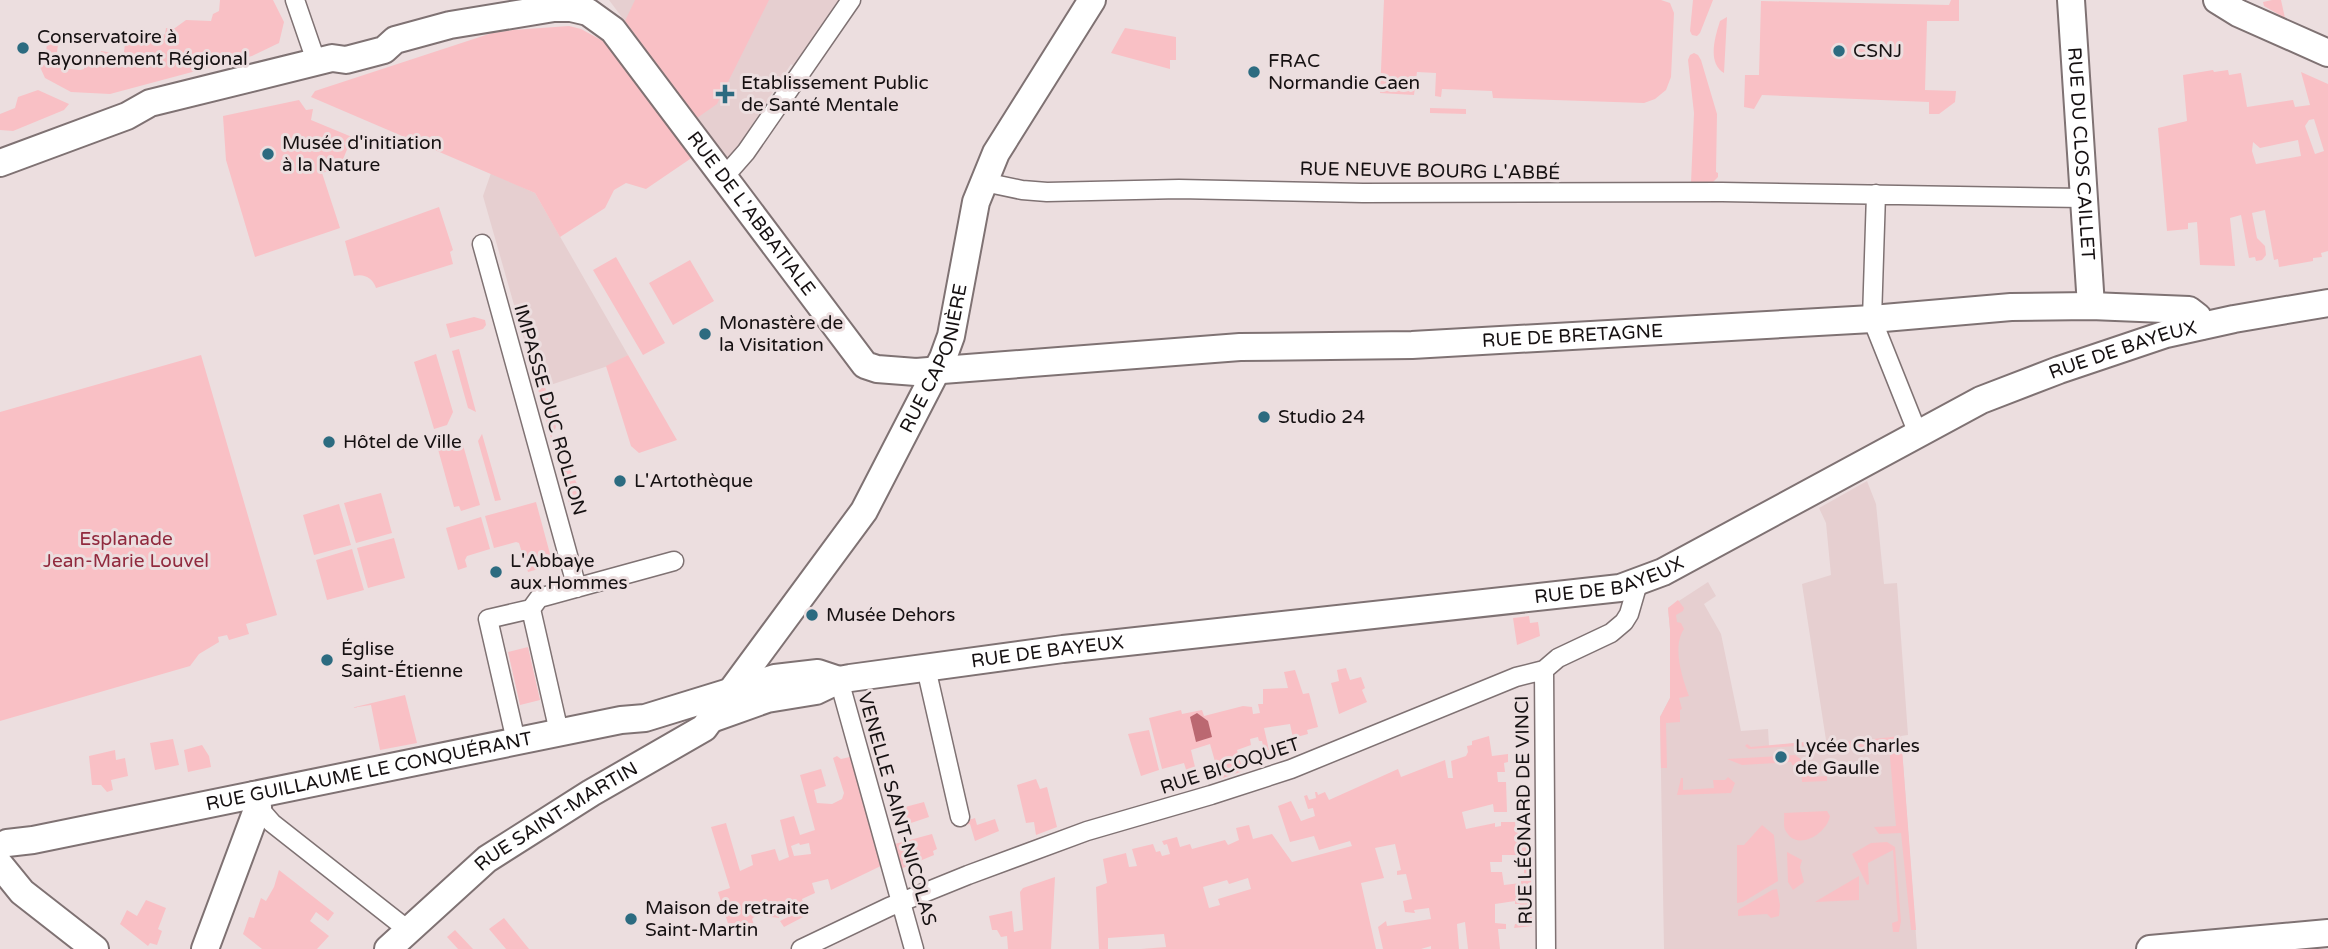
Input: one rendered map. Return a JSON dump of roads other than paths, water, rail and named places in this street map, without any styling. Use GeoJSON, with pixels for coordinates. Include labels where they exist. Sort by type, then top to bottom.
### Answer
{"type":"FeatureCollection","features":[{"type":"Feature","properties":{"kind":"main road","name":"RUE CAPONIÈRE"},"geometry":{"type":"LineString","coordinates":[[730,692],[864,512],[936,370],[950,335],[976,202],[996,153],[1092,0]]}},
{"type":"Feature","properties":{"kind":"main road","name":"RUE DU CLOS CAILLET"},"geometry":{"type":"LineString","coordinates":[[2071,0],[2091,306]]}},
{"type":"Feature","properties":{"kind":"main road"},"geometry":{"type":"LineString","coordinates":[[2217,0],[2238,13],[2328,53]]}},
{"type":"Feature","properties":{"kind":"main road"},"geometry":{"type":"LineString","coordinates":[[0,148],[122,103],[150,103],[324,60],[346,46],[384,37],[395,40],[498,16],[587,6]]}},
{"type":"Feature","properties":{"kind":"main road","name":"RUE DE L'ABBATIALE"},"geometry":{"type":"LineString","coordinates":[[587,6],[613,30],[865,365],[877,369],[916,372],[936,370]]}},
{"type":"Feature","properties":{"kind":"main road"},"geometry":{"type":"LineString","coordinates":[[0,163],[127,116],[150,103]]}},
{"type":"Feature","properties":{"kind":"main road","name":"RUE DE BAYEUX"},"geometry":{"type":"LineString","coordinates":[[710,719],[767,699],[816,691],[839,680],[1121,642],[1599,591],[1638,583],[1699,553],[1981,400],[2166,334],[2328,303]]}},
{"type":"Feature","properties":{"kind":"main road","name":"RUE DE BRETAGNE"},"geometry":{"type":"LineString","coordinates":[[936,370],[1240,347],[1412,345],[1872,319],[2011,307],[2091,306],[2189,310],[2198,317],[2201,326]]}},
{"type":"Feature","properties":{"kind":"main road","name":"RUE DE BAYEUX"},"geometry":{"type":"LineString","coordinates":[[730,692],[775,678],[805,674],[818,673],[839,680]]}},
{"type":"Feature","properties":{"kind":"main road"},"geometry":{"type":"LineString","coordinates":[[730,692],[767,699]]}},
{"type":"Feature","properties":{"kind":"main road","name":"RUE SAINT-MARTIN"},"geometry":{"type":"LineString","coordinates":[[388,949],[487,859],[580,800],[704,728],[730,692]]}},
{"type":"Feature","properties":{"kind":"main road","name":"RUE GUILLAUME LE CONQUÉRANT"},"geometry":{"type":"LineString","coordinates":[[2,849],[33,840],[256,801],[516,741],[621,720],[645,718],[730,692]]}},
{"type":"Feature","properties":{"kind":"main road"},"geometry":{"type":"LineString","coordinates":[[205,949],[256,801]]}},
{"type":"Feature","properties":{"kind":"main road"},"geometry":{"type":"LineString","coordinates":[[2,849],[22,892],[95,949]]}},
{"type":"Feature","properties":{"kind":"main road"},"geometry":{"type":"LineString","coordinates":[[2150,949],[2328,933]]}},
{"type":"Feature","properties":{"kind":"street"},"geometry":{"type":"LineString","coordinates":[[295,0],[324,60]]}},
{"type":"Feature","properties":{"kind":"street"},"geometry":{"type":"LineString","coordinates":[[724,177],[746,152],[851,0]]}},
{"type":"Feature","properties":{"kind":"street","name":"RUE NEUVE BOURG L'ABBÉ"},"geometry":{"type":"LineString","coordinates":[[984,182],[1047,192],[1130,189],[2083,198]]}},
{"type":"Feature","properties":{"kind":"street"},"geometry":{"type":"LineString","coordinates":[[1876,194],[1872,319],[1920,433]]}},
{"type":"Feature","properties":{"kind":"street","name":"IMPASSE DUC ROLLON"},"geometry":{"type":"LineString","coordinates":[[482,244],[577,588]]}},
{"type":"Feature","properties":{"kind":"street"},"geometry":{"type":"LineString","coordinates":[[516,741],[488,619],[531,609],[539,598],[674,561]]}},
{"type":"Feature","properties":{"kind":"street","name":"RUE BICOQUET"},"geometry":{"type":"LineString","coordinates":[[801,949],[900,902],[1087,831],[1211,796],[1291,769],[1516,677],[1544,670],[1558,658],[1611,633],[1624,622],[1638,583]]}},
{"type":"Feature","properties":{"kind":"street"},"geometry":{"type":"LineString","coordinates":[[531,609],[559,732]]}},
{"type":"Feature","properties":{"kind":"street"},"geometry":{"type":"LineString","coordinates":[[926,668],[960,817]]}},
{"type":"Feature","properties":{"kind":"street","name":"RUE LÉONARD DE VINCI"},"geometry":{"type":"LineString","coordinates":[[1544,670],[1546,949]]}},
{"type":"Feature","properties":{"kind":"street","name":"VENELLE SAINT-NICOLAS"},"geometry":{"type":"LineString","coordinates":[[839,680],[914,949]]}},
{"type":"Feature","properties":{"kind":"street"},"geometry":{"type":"LineString","coordinates":[[256,801],[272,823],[408,930]]}},
{"type":"Feature","properties":{"kind":"place","name":"Conservatoire à Rayonnement Régional"},"geometry":{"type":"Point","coordinates":[23,48]}},
{"type":"Feature","properties":{"kind":"place","name":"CSNJ"},"geometry":{"type":"Point","coordinates":[1839,51]}},
{"type":"Feature","properties":{"kind":"place","name":"FRAC Normandie Caen"},"geometry":{"type":"Point","coordinates":[1254,72]}},
{"type":"Feature","properties":{"kind":"place","name":"Etablissement Public de Santé Mentale"},"geometry":{"type":"Point","coordinates":[725,94]}},
{"type":"Feature","properties":{"kind":"place","name":"Musée d'initiation à la Nature"},"geometry":{"type":"Point","coordinates":[268,154]}},
{"type":"Feature","properties":{"kind":"place","name":"Monastère de la Visitation"},"geometry":{"type":"Point","coordinates":[705,334]}},
{"type":"Feature","properties":{"kind":"place","name":"Studio 24"},"geometry":{"type":"Point","coordinates":[1264,417]}},
{"type":"Feature","properties":{"kind":"place","name":"Hôtel de Ville"},"geometry":{"type":"Point","coordinates":[329,442]}},
{"type":"Feature","properties":{"kind":"place","name":"L'Artothèque"},"geometry":{"type":"Point","coordinates":[620,481]}},
{"type":"Feature","properties":{"kind":"place","name":"L'Abbaye aux Hommes"},"geometry":{"type":"Point","coordinates":[496,572]}},
{"type":"Feature","properties":{"kind":"place","name":"Musée Dehors"},"geometry":{"type":"Point","coordinates":[812,615]}},
{"type":"Feature","properties":{"kind":"place","name":"Église Saint-Étienne"},"geometry":{"type":"Point","coordinates":[327,660]}},
{"type":"Feature","properties":{"kind":"place","name":"Lycée Charles de Gaulle"},"geometry":{"type":"Point","coordinates":[1781,757]}},
{"type":"Feature","properties":{"kind":"place","name":"Maison de retraite Saint-Martin"},"geometry":{"type":"Point","coordinates":[631,919]}},
{"type":"Feature","properties":{"kind":"park label","name":"Esplanade Jean-Marie Louvel"},"geometry":{"type":"Point","coordinates":[126,550]}}]}
